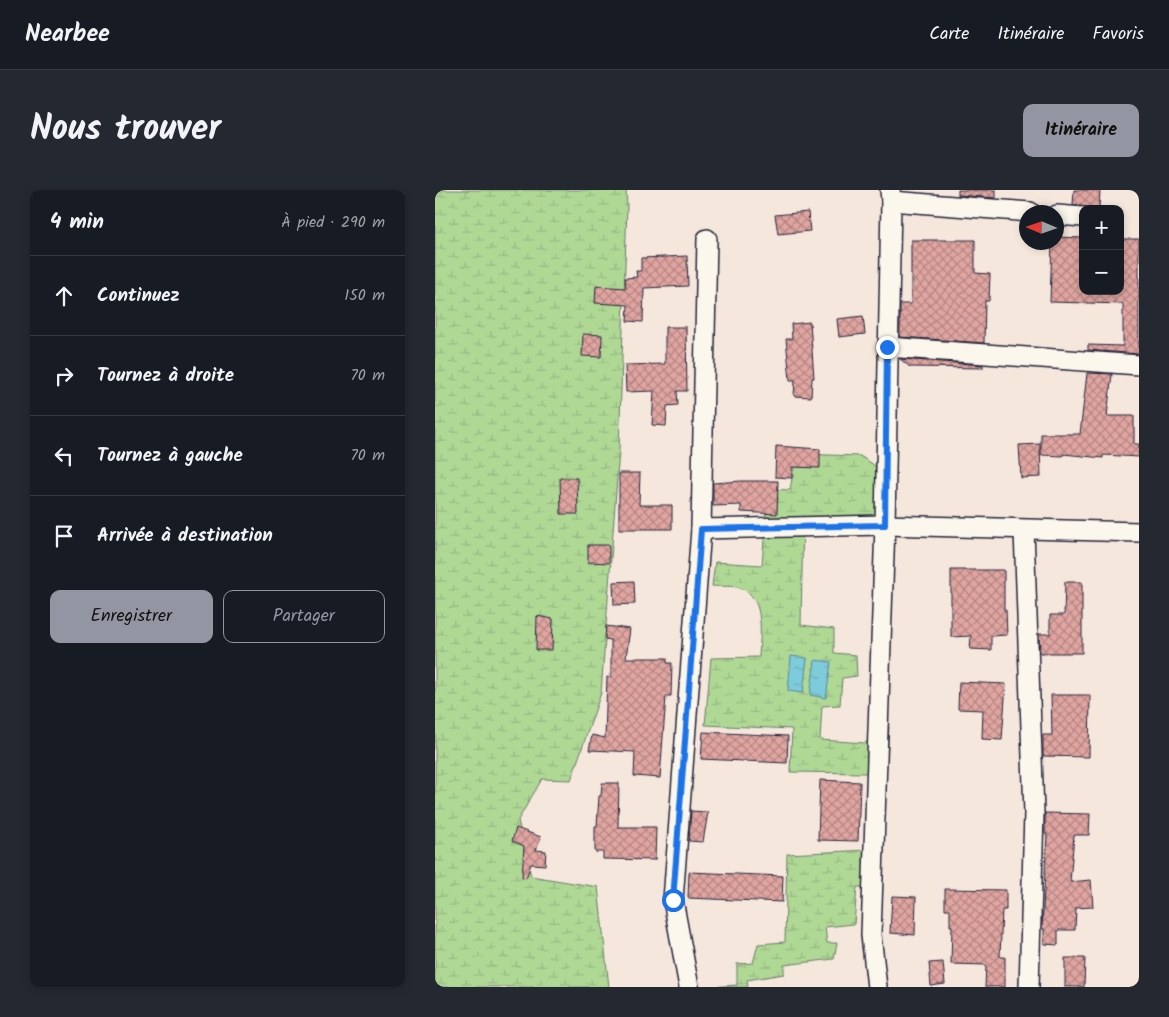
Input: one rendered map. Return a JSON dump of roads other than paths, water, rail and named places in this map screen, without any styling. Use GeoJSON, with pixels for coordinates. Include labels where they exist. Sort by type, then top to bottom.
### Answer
{"type":"FeatureCollection","features":[{"type":"Feature","properties":{"kind":"street"},"geometry":{"type":"LineString","coordinates":[[877,987],[871,935],[885,525],[891,196],[1019,211]]}},
{"type":"Feature","properties":{"kind":"street"},"geometry":{"type":"LineString","coordinates":[[1064,216],[1079,217]]}},
{"type":"Feature","properties":{"kind":"street"},"geometry":{"type":"LineString","coordinates":[[689,987],[673,900],[701,529],[707,239]]}},
{"type":"Feature","properties":{"kind":"street"},"geometry":{"type":"LineString","coordinates":[[887,347],[1139,365]]}},
{"type":"Feature","properties":{"kind":"street"},"geometry":{"type":"LineString","coordinates":[[701,529],[885,525],[1139,532]]}},
{"type":"Feature","properties":{"kind":"street"},"geometry":{"type":"LineString","coordinates":[[1024,530],[1034,813],[1029,987]]}},
{"type":"Feature","properties":{"kind":"water"},"geometry":{"type":"Polygon","coordinates":[[[791,656],[807,658],[803,693],[788,691],[791,656]]]}},
{"type":"Feature","properties":{"kind":"water"},"geometry":{"type":"Polygon","coordinates":[[[815,660],[831,662],[826,698],[810,695],[815,660]]]}}]}
